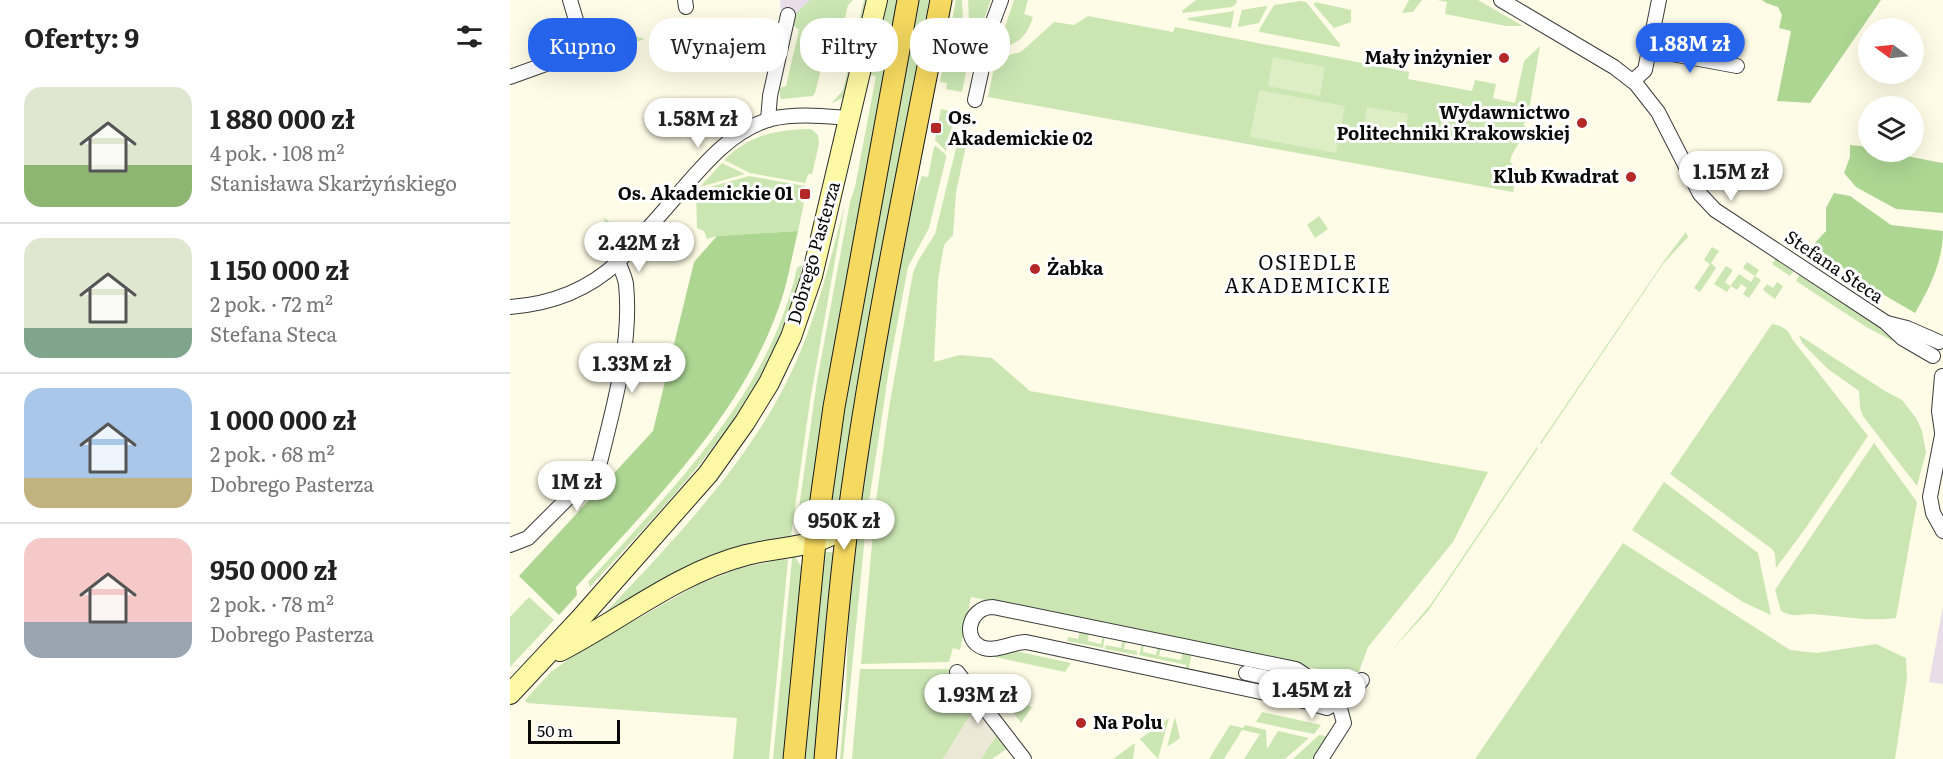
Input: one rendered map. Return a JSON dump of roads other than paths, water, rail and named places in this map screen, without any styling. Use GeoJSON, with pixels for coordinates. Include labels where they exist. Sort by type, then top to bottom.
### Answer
{"type":"FeatureCollection","features":[{"type":"Feature","properties":{"kind":"main road"},"geometry":{"type":"LineString","coordinates":[[794,759],[815,542],[845,339],[908,0]]}},
{"type":"Feature","properties":{"kind":"main road"},"geometry":{"type":"LineString","coordinates":[[825,759],[848,521],[871,367],[941,0]]}},
{"type":"Feature","properties":{"kind":"street"},"geometry":{"type":"LineString","coordinates":[[510,77],[585,50],[570,0]]}},
{"type":"Feature","properties":{"kind":"street","name":"Dobrego Pasterza"},"geometry":{"type":"LineString","coordinates":[[510,694],[543,660],[585,626],[708,474],[746,422],[769,383],[791,337],[824,231],[877,0]]}},
{"type":"Feature","properties":{"kind":"street"},"geometry":{"type":"LineString","coordinates":[[975,100],[991,27],[1001,0]]}},
{"type":"Feature","properties":{"kind":"street"},"geometry":{"type":"LineString","coordinates":[[1501,0],[1614,67],[1633,81],[1645,70],[1659,0]]}},
{"type":"Feature","properties":{"kind":"street"},"geometry":{"type":"LineString","coordinates":[[768,120],[770,96],[788,15]]}},
{"type":"Feature","properties":{"kind":"street"},"geometry":{"type":"LineString","coordinates":[[1650,50],[1737,66]]}},
{"type":"Feature","properties":{"kind":"street","name":"Stefana Steca"},"geometry":{"type":"LineString","coordinates":[[1633,81],[1658,112],[1690,177],[1705,201],[1727,218],[1885,322],[1902,338],[1933,356]]}},
{"type":"Feature","properties":{"kind":"street"},"geometry":{"type":"LineString","coordinates":[[510,307],[541,303],[592,283],[618,262],[721,148],[743,132],[768,120],[792,116],[849,118]]}},
{"type":"Feature","properties":{"kind":"street"},"geometry":{"type":"LineString","coordinates":[[510,544],[528,538],[593,473],[600,462],[626,342],[626,282],[618,262]]}},
{"type":"Feature","properties":{"kind":"street","name":"Stefana Steca"},"geometry":{"type":"LineString","coordinates":[[1885,322],[1941,340]]}},
{"type":"Feature","properties":{"kind":"street"},"geometry":{"type":"LineString","coordinates":[[1941,340],[1933,356],[1937,371],[1943,377],[1939,411],[1942,431],[1930,497],[1933,513],[1943,531]]}},
{"type":"Feature","properties":{"kind":"street","name":"Dobrego Pasterza"},"geometry":{"type":"LineString","coordinates":[[585,626],[714,565],[747,555],[815,542],[833,536],[848,521]]}},
{"type":"Feature","properties":{"kind":"street"},"geometry":{"type":"LineString","coordinates":[[1316,698],[1311,679],[1296,669],[987,607],[976,612],[971,621],[972,637],[985,649],[992,650],[1026,642],[1316,698],[1338,701],[1351,694],[1362,680]]}},
{"type":"Feature","properties":{"kind":"street"},"geometry":{"type":"LineString","coordinates":[[957,672],[1024,759]]}},
{"type":"Feature","properties":{"kind":"street"},"geometry":{"type":"LineString","coordinates":[[1245,673],[1293,683],[1316,698]]}},
{"type":"Feature","properties":{"kind":"street"},"geometry":{"type":"LineString","coordinates":[[1321,759],[1344,723],[1338,701]]}},
{"type":"Feature","properties":{"kind":"place","name":"Mały inżynier"},"geometry":{"type":"Point","coordinates":[1504,58]}},
{"type":"Feature","properties":{"kind":"place","name":"Wydawnictwo Politechniki Krakowskiej"},"geometry":{"type":"Point","coordinates":[1582,123]}},
{"type":"Feature","properties":{"kind":"place","name":"Os. Akademickie 02"},"geometry":{"type":"Point","coordinates":[936,128]}},
{"type":"Feature","properties":{"kind":"place","name":"Klub Kwadrat"},"geometry":{"type":"Point","coordinates":[1631,177]}},
{"type":"Feature","properties":{"kind":"place","name":"Os. Akademickie 01"},"geometry":{"type":"Point","coordinates":[805,194]}},
{"type":"Feature","properties":{"kind":"place","name":"Żabka"},"geometry":{"type":"Point","coordinates":[1035,269]}},
{"type":"Feature","properties":{"kind":"place","name":"Na Polu"},"geometry":{"type":"Point","coordinates":[1081,723]}},
{"type":"Feature","properties":{"kind":"district","name":"OSIEDLE AKADEMICKIE"},"geometry":{"type":"Point","coordinates":[1308,274]}}]}
